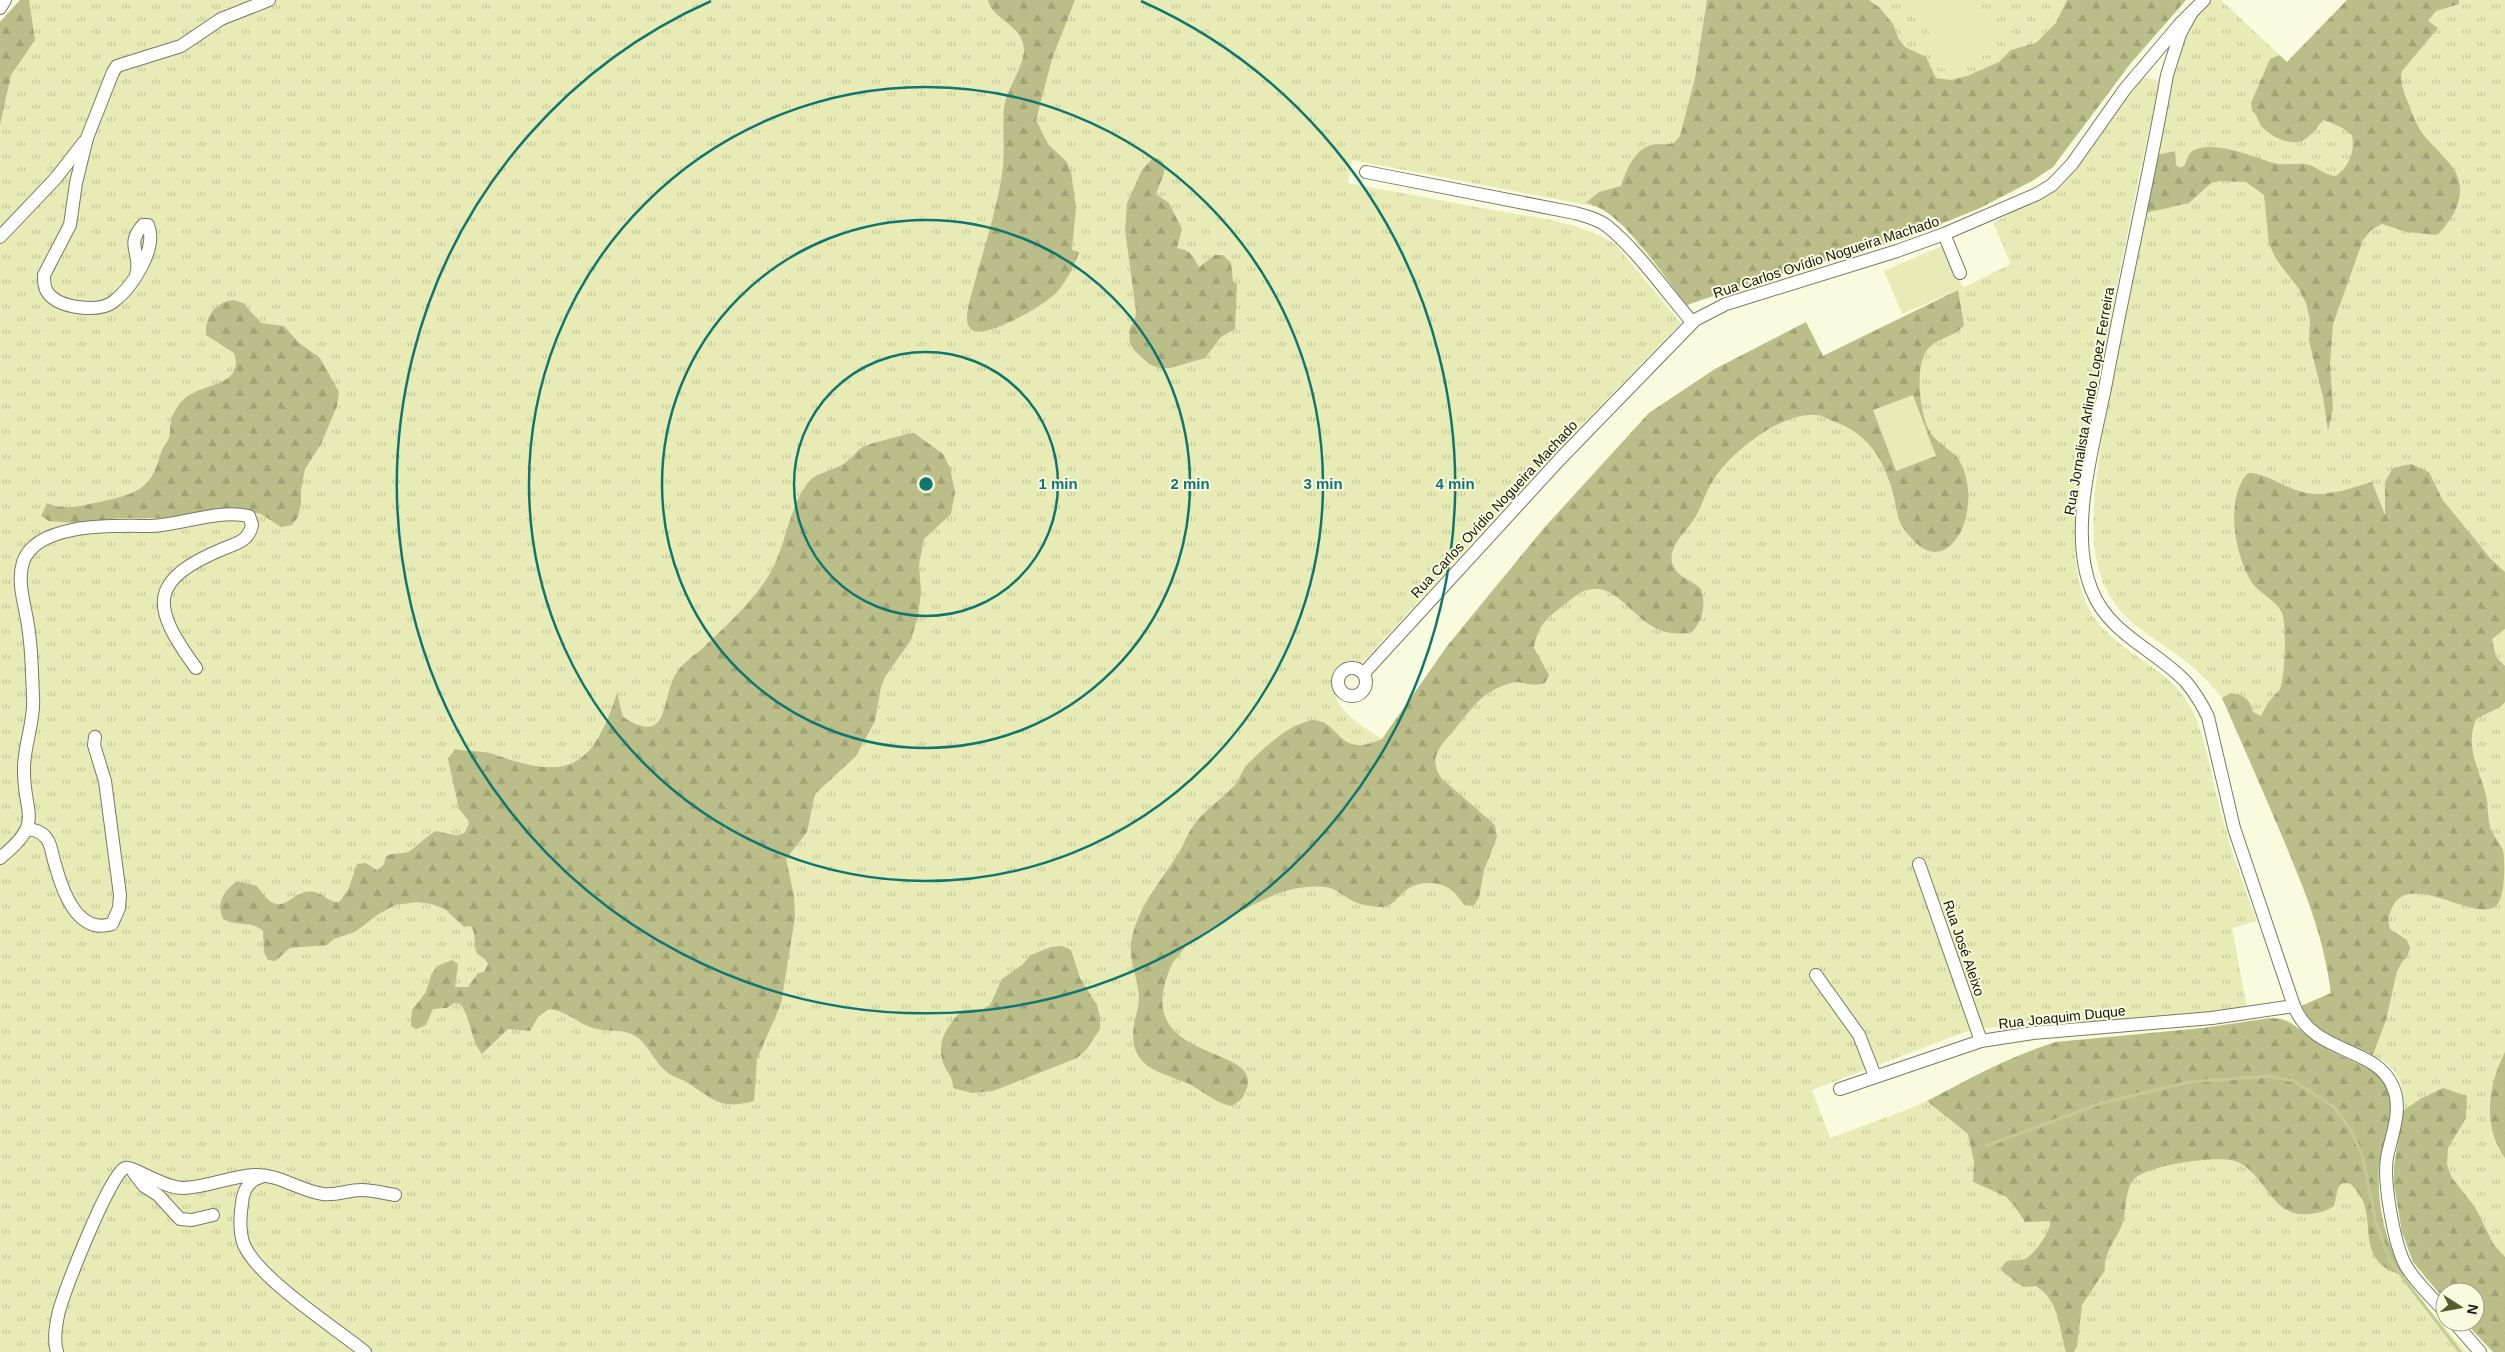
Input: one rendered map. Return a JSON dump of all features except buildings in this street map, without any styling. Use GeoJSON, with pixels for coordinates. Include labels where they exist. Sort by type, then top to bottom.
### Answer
{"type":"FeatureCollection","features":[{"type":"Feature","properties":{"kind":"street"},"geometry":{"type":"LineString","coordinates":[[0,8],[5,0]]}},
{"type":"Feature","properties":{"kind":"street"},"geometry":{"type":"LineString","coordinates":[[136,275],[113,302],[104,306],[68,305],[51,297],[46,292],[44,275],[70,225],[76,183],[87,138],[113,72],[117,66],[181,46],[221,18],[269,0]]}},
{"type":"Feature","properties":{"kind":"street","name":"Rua Carlos Ovídio Nogueira Machado"},"geometry":{"type":"LineString","coordinates":[[1364,673],[1560,458],[1692,322],[1726,304],[1897,251],[1944,234],[2036,194],[2062,176],[2126,89],[2204,0]]}},
{"type":"Feature","properties":{"kind":"street","name":"Rua Jornalista Arlindo Lopez Ferreira"},"geometry":{"type":"LineString","coordinates":[[2192,12],[2173,52],[2117,323],[2084,503],[2082,524],[2084,556],[2092,590],[2101,610],[2121,631],[2186,682],[2200,700],[2208,717],[2234,828],[2294,1006],[2302,1020],[2318,1037],[2379,1068],[2393,1086],[2396,1098],[2396,1116],[2387,1157],[2386,1178],[2397,1242],[2406,1266],[2435,1301]]}},
{"type":"Feature","properties":{"kind":"street"},"geometry":{"type":"LineString","coordinates":[[0,237],[56,178],[87,138]]}},
{"type":"Feature","properties":{"kind":"street"},"geometry":{"type":"LineString","coordinates":[[1366,172],[1575,213],[1594,219],[1606,225],[1622,241],[1692,322]]}},
{"type":"Feature","properties":{"kind":"street"},"geometry":{"type":"LineString","coordinates":[[1944,234],[1960,273]]}},
{"type":"Feature","properties":{"kind":"street"},"geometry":{"type":"LineString","coordinates":[[0,858],[21,840],[27,829],[29,819],[24,767],[32,723],[33,697],[29,632],[21,579],[24,560],[36,546],[56,535],[84,528],[130,524],[163,525],[210,516],[240,514],[249,516],[252,525],[244,540],[206,557],[186,569],[174,578],[163,596],[164,615],[171,633],[196,668]]}},
{"type":"Feature","properties":{"kind":"street"},"geometry":{"type":"LineString","coordinates":[[27,829],[36,830],[47,839],[63,888],[84,922],[94,926],[112,924],[119,908],[120,895],[105,781],[94,745],[95,737]]}},
{"type":"Feature","properties":{"kind":"street","name":"Rua José Aleixo"},"geometry":{"type":"LineString","coordinates":[[1919,864],[1981,1041]]}},
{"type":"Feature","properties":{"kind":"street"},"geometry":{"type":"LineString","coordinates":[[1816,975],[1859,1035],[1875,1076]]}},
{"type":"Feature","properties":{"kind":"street","name":"Rua Joaquim Duque"},"geometry":{"type":"LineString","coordinates":[[1840,1089],[1981,1041],[2033,1033],[2212,1018],[2294,1006]]}},
{"type":"Feature","properties":{"kind":"street"},"geometry":{"type":"LineString","coordinates":[[131,1167],[144,1186],[158,1194],[180,1219],[192,1220],[213,1215]]}},
{"type":"Feature","properties":{"kind":"street"},"geometry":{"type":"LineString","coordinates":[[57,1352],[55,1331],[60,1310],[90,1230],[120,1171],[131,1167],[170,1187],[203,1186],[253,1175],[269,1176],[325,1194],[361,1190],[395,1195]]}},
{"type":"Feature","properties":{"kind":"street"},"geometry":{"type":"LineString","coordinates":[[269,1176],[259,1177],[245,1189],[240,1214],[244,1243],[250,1254],[268,1275],[365,1352]]}},
{"type":"Feature","properties":{"kind":"street"},"geometry":{"type":"LineString","coordinates":[[2463,1332],[2480,1352]]}},
{"type":"Feature","properties":{"kind":"green space"},"geometry":{"type":"Polygon","coordinates":[[[20,0],[2186,0],[2130,64],[2053,167],[2032,181],[1980,208],[1904,239],[1768,277],[1687,305],[1625,228],[1603,208],[1352,160],[1348,183],[1558,222],[1602,237],[1615,244],[1681,323],[1547,461],[1362,663],[1353,663],[1341,667],[1335,679],[1334,690],[1337,700],[1352,718],[1382,739],[1448,645],[1499,582],[1544,528],[1649,413],[1715,369],[1806,322],[1823,356],[2011,264],[1993,223],[2061,185],[2079,165],[2100,133],[2143,77],[2160,81],[2128,228],[2085,450],[2076,516],[2076,564],[2083,595],[2092,614],[2118,642],[2164,676],[2178,689],[2195,716],[2208,755],[2228,837],[2257,921],[2232,928],[2247,1008],[2151,1018],[1983,1028],[1962,1033],[1812,1090],[1830,1138],[1915,1106],[2023,1054],[2056,1042],[2203,1028],[2281,1018],[2289,1021],[2325,1049],[2370,1070],[2390,1106],[2381,1153],[2379,1193],[2391,1252],[2402,1273],[2435,1316],[2435,1332],[2449,1332],[2467,1352],[0,1352],[0,22],[20,0]]]}},
{"type":"Feature","properties":{"kind":"green space"},"geometry":{"type":"Polygon","coordinates":[[[20,0],[29,0],[35,40],[11,75],[0,125],[0,22],[20,0]]]}},
{"type":"Feature","properties":{"kind":"green space"},"geometry":{"type":"Polygon","coordinates":[[[988,0],[1075,0],[1052,59],[1036,120],[1048,144],[1067,162],[1071,172],[1076,207],[1072,250],[1079,252],[1067,278],[1051,297],[1029,312],[1002,326],[979,332],[972,330],[968,325],[968,308],[1001,180],[1005,101],[1021,63],[1024,50],[1019,34],[995,13],[988,0]]]}},
{"type":"Feature","properties":{"kind":"green space"},"geometry":{"type":"Polygon","coordinates":[[[1707,0],[1869,0],[1880,8],[1893,24],[1898,38],[1905,47],[1926,57],[1936,78],[1951,80],[1967,76],[1999,62],[2011,50],[2036,43],[2056,23],[2067,0],[2186,0],[2130,64],[2053,167],[2032,181],[1980,208],[1904,239],[1768,277],[1687,305],[1628,231],[1600,208],[1586,203],[1599,192],[1621,186],[1630,165],[1644,148],[1650,145],[1674,143],[1680,136],[1695,78],[1707,0]]]}},
{"type":"Feature","properties":{"kind":"green space"},"geometry":{"type":"Polygon","coordinates":[[[1918,0],[1980,0],[1998,51],[1942,70],[1918,0]]]}},
{"type":"Feature","properties":{"kind":"green space"},"geometry":{"type":"Polygon","coordinates":[[[2211,0],[2221,0],[2287,62],[2347,0],[2505,0],[2505,1352],[2493,1352],[2474,1332],[2485,1332],[2485,1282],[2435,1282],[2435,1288],[2413,1262],[2402,1232],[2394,1184],[2394,1167],[2404,1101],[2401,1083],[2393,1069],[2367,1051],[2333,1038],[2301,1006],[2331,993],[2319,934],[2300,877],[2225,704],[2213,687],[2194,668],[2140,629],[2120,610],[2106,589],[2098,566],[2093,516],[2102,437],[2176,59],[2182,42],[2199,13],[2211,0]]]}},
{"type":"Feature","properties":{"kind":"green space"},"geometry":{"type":"Polygon","coordinates":[[[2347,0],[2459,0],[2459,4],[2436,11],[2428,21],[2438,28],[2402,71],[2401,79],[2404,93],[2417,125],[2456,173],[2460,192],[2455,211],[2437,235],[2407,232],[2382,224],[2371,230],[2363,240],[2333,324],[2330,364],[2333,408],[2328,431],[2323,397],[2309,341],[2310,320],[2306,303],[2299,289],[2276,259],[2269,244],[2264,195],[2246,182],[2220,181],[2211,183],[2189,203],[2145,213],[2157,155],[2175,151],[2176,165],[2180,168],[2184,166],[2192,151],[2203,147],[2213,147],[2234,150],[2278,164],[2309,165],[2336,176],[2345,168],[2352,152],[2353,141],[2352,135],[2343,128],[2324,120],[2303,140],[2297,142],[2284,141],[2262,127],[2256,114],[2252,111],[2251,103],[2270,59],[2279,55],[2287,62],[2347,0]]]}},
{"type":"Feature","properties":{"kind":"green space"},"geometry":{"type":"Polygon","coordinates":[[[1157,158],[1163,162],[1164,173],[1156,194],[1169,203],[1182,229],[1177,248],[1186,250],[1191,254],[1199,267],[1215,255],[1223,255],[1231,263],[1233,281],[1237,285],[1235,329],[1221,337],[1205,358],[1170,368],[1159,368],[1149,364],[1134,350],[1130,343],[1129,330],[1135,319],[1136,311],[1125,230],[1127,203],[1142,170],[1152,159],[1157,158]]]}},
{"type":"Feature","properties":{"kind":"green space"},"geometry":{"type":"Polygon","coordinates":[[[1944,245],[1963,288],[1902,314],[1884,271],[1944,245]]]}},
{"type":"Feature","properties":{"kind":"green space"},"geometry":{"type":"Polygon","coordinates":[[[1958,290],[1964,325],[1960,330],[1929,348],[1925,353],[1920,371],[1920,394],[1927,426],[1931,434],[1956,456],[1966,476],[1968,488],[1967,513],[1964,525],[1952,544],[1939,552],[1932,552],[1914,541],[1900,522],[1889,480],[1878,457],[1864,439],[1854,431],[1816,415],[1787,420],[1757,436],[1730,459],[1720,471],[1709,487],[1695,517],[1678,540],[1673,551],[1673,567],[1701,589],[1703,606],[1701,617],[1692,632],[1674,633],[1659,630],[1647,623],[1615,596],[1604,590],[1592,589],[1584,591],[1551,615],[1540,628],[1534,648],[1549,675],[1545,683],[1535,685],[1515,682],[1485,695],[1441,746],[1435,763],[1441,778],[1495,825],[1497,837],[1484,870],[1479,898],[1473,906],[1465,905],[1445,886],[1426,883],[1409,888],[1392,903],[1383,907],[1360,904],[1333,889],[1320,887],[1304,887],[1289,890],[1251,906],[1194,939],[1186,946],[1172,965],[1163,993],[1164,1015],[1174,1031],[1190,1042],[1240,1067],[1247,1077],[1246,1090],[1242,1098],[1231,1106],[1226,1105],[1191,1085],[1153,1069],[1145,1063],[1135,1047],[1133,1035],[1139,997],[1131,953],[1135,926],[1146,903],[1181,849],[1193,826],[1202,815],[1234,786],[1245,767],[1254,758],[1288,730],[1303,723],[1314,721],[1323,722],[1341,738],[1357,745],[1382,739],[1448,645],[1544,528],[1649,413],[1715,369],[1806,322],[1823,356],[1958,290]]]}},
{"type":"Feature","properties":{"kind":"green space"},"geometry":{"type":"Polygon","coordinates":[[[233,300],[243,303],[261,323],[284,326],[298,342],[320,358],[339,392],[337,406],[321,444],[305,469],[298,517],[292,525],[281,527],[261,514],[248,511],[174,518],[119,518],[75,523],[49,521],[41,516],[47,503],[60,507],[86,505],[128,494],[136,491],[148,482],[154,473],[163,448],[169,438],[171,420],[180,403],[197,391],[227,379],[233,373],[236,365],[234,353],[206,335],[206,328],[209,316],[216,307],[233,300]]]}},
{"type":"Feature","properties":{"kind":"green space"},"geometry":{"type":"Polygon","coordinates":[[[1913,395],[1936,456],[1896,471],[1873,410],[1913,395]]]}},
{"type":"Feature","properties":{"kind":"green space"},"geometry":{"type":"Polygon","coordinates":[[[914,433],[943,454],[950,468],[955,492],[951,514],[924,539],[919,565],[921,591],[918,616],[911,640],[885,677],[881,687],[875,721],[856,756],[815,794],[807,832],[786,859],[794,896],[795,917],[781,1004],[757,1059],[754,1101],[743,1104],[718,1102],[664,1070],[646,1046],[633,1035],[621,1031],[596,1029],[555,1010],[549,1009],[538,1017],[530,1031],[508,1029],[482,1054],[475,1042],[467,1016],[460,1004],[454,1003],[447,1008],[433,1009],[426,1025],[416,1029],[411,1026],[412,1010],[426,992],[431,975],[437,966],[452,960],[458,964],[455,987],[468,987],[478,973],[484,972],[488,964],[484,958],[477,954],[471,926],[464,927],[445,909],[431,904],[417,902],[395,905],[377,915],[355,932],[334,939],[327,945],[290,948],[275,961],[268,960],[264,952],[263,931],[249,924],[233,923],[223,919],[220,907],[222,897],[237,881],[257,886],[266,898],[274,903],[286,902],[306,892],[314,892],[331,901],[339,902],[348,890],[357,864],[366,863],[378,871],[384,864],[386,856],[410,851],[436,831],[453,835],[465,832],[469,821],[459,809],[448,759],[455,749],[479,751],[540,767],[559,767],[574,762],[587,753],[598,739],[608,719],[617,693],[623,717],[639,725],[650,727],[657,723],[662,715],[672,681],[680,668],[739,613],[763,585],[775,564],[795,505],[810,480],[843,464],[863,447],[914,433]]]}},
{"type":"Feature","properties":{"kind":"green space"},"geometry":{"type":"Polygon","coordinates":[[[2411,464],[2429,472],[2442,499],[2490,558],[2505,572],[2505,629],[2492,639],[2496,657],[2505,666],[2505,702],[2500,707],[2476,719],[2472,740],[2475,760],[2487,800],[2490,827],[2503,850],[2504,876],[2499,902],[2491,908],[2479,909],[2432,896],[2417,894],[2404,896],[2394,904],[2389,916],[2390,929],[2407,940],[2410,948],[2407,957],[2397,971],[2386,1020],[2373,1055],[2324,1032],[2308,1017],[2301,1006],[2331,993],[2320,937],[2295,867],[2222,698],[2231,693],[2243,696],[2250,704],[2253,712],[2261,716],[2269,701],[2280,689],[2282,683],[2285,639],[2284,619],[2277,605],[2253,584],[2241,559],[2237,544],[2234,512],[2236,497],[2248,473],[2266,477],[2305,493],[2315,494],[2344,490],[2372,482],[2385,515],[2385,482],[2393,468],[2411,464]]]}},
{"type":"Feature","properties":{"kind":"green space"},"geometry":{"type":"Polygon","coordinates":[[[1062,946],[1071,950],[1080,978],[1097,1005],[1100,1017],[1100,1029],[1086,1050],[1077,1058],[993,1091],[972,1093],[953,1088],[951,1077],[941,1055],[942,1040],[948,1027],[963,1010],[983,1009],[990,1005],[1002,979],[1022,965],[1031,955],[1051,947],[1062,946]]]}},
{"type":"Feature","properties":{"kind":"green space"},"geometry":{"type":"Polygon","coordinates":[[[2270,1018],[2287,1021],[2318,1044],[2373,1071],[2386,1085],[2391,1107],[2390,1120],[2379,1166],[2379,1193],[2387,1236],[2405,1276],[2387,1269],[2377,1259],[2371,1248],[2365,1208],[2360,1195],[2349,1183],[2342,1183],[2338,1188],[2334,1206],[2331,1208],[2316,1213],[2296,1214],[2277,1202],[2246,1167],[2235,1161],[2226,1159],[2198,1160],[2166,1166],[2151,1170],[2133,1180],[2128,1193],[2122,1224],[2109,1249],[2105,1270],[2082,1305],[2077,1346],[2074,1352],[2066,1352],[2057,1316],[2050,1299],[2036,1286],[2023,1287],[2004,1273],[2002,1269],[2005,1262],[2025,1259],[2033,1253],[2045,1236],[2050,1221],[2025,1222],[2014,1205],[2005,1196],[1973,1182],[1974,1162],[1968,1134],[1927,1101],[2006,1061],[2056,1042],[2203,1028],[2270,1018]]]}},
{"type":"Feature","properties":{"kind":"green space"},"geometry":{"type":"Polygon","coordinates":[[[2505,1052],[2505,1158],[2493,1133],[2490,1105],[2491,1092],[2505,1052]]]}},
{"type":"Feature","properties":{"kind":"green space"},"geometry":{"type":"Polygon","coordinates":[[[2443,1088],[2467,1096],[2466,1118],[2448,1148],[2447,1165],[2452,1178],[2475,1207],[2494,1245],[2505,1257],[2505,1352],[2493,1352],[2474,1332],[2485,1332],[2485,1282],[2435,1282],[2435,1288],[2413,1262],[2402,1232],[2394,1184],[2394,1167],[2403,1111],[2420,1099],[2443,1088]]]}},
{"type":"Feature","properties":{"kind":"waterway"},"geometry":{"type":"LineString","coordinates":[[1986,1146],[2102,1103],[2189,1082],[2269,1076],[2294,1081],[2334,1107],[2351,1130],[2362,1154],[2376,1223],[2390,1261],[2460,1352]]}}]}
